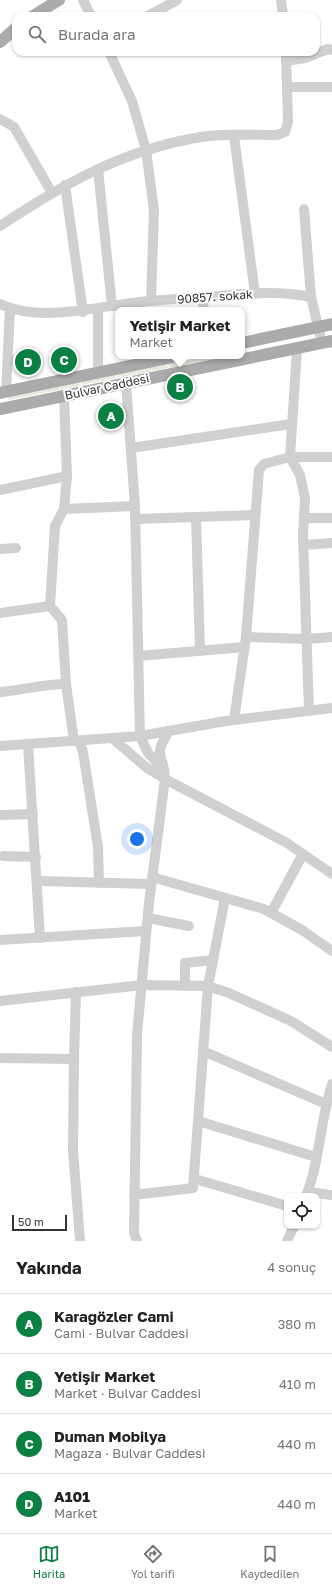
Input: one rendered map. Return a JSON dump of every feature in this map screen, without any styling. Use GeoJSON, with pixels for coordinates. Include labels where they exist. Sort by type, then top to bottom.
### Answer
{"type":"FeatureCollection","features":[{"type":"Feature","properties":{"kind":"main road"},"geometry":{"type":"LineString","coordinates":[[40,12],[59,0]]}},
{"type":"Feature","properties":{"kind":"main road"},"geometry":{"type":"LineString","coordinates":[[0,42],[12,32]]}},
{"type":"Feature","properties":{"kind":"main road"},"geometry":{"type":"LineString","coordinates":[[245,342],[332,324]]}},
{"type":"Feature","properties":{"kind":"main road","name":"Bulvar Caddesi"},"geometry":{"type":"LineString","coordinates":[[245,359],[327,342]]}},
{"type":"Feature","properties":{"kind":"main road"},"geometry":{"type":"LineString","coordinates":[[3,392],[163,359]]}},
{"type":"Feature","properties":{"kind":"main road","name":"Bulvar Caddesi"},"geometry":{"type":"LineString","coordinates":[[0,409],[243,359]]}},
{"type":"Feature","properties":{"kind":"street"},"geometry":{"type":"LineString","coordinates":[[83,0],[89,12]]}},
{"type":"Feature","properties":{"kind":"street"},"geometry":{"type":"LineString","coordinates":[[155,12],[177,0]]}},
{"type":"Feature","properties":{"kind":"street"},"geometry":{"type":"LineString","coordinates":[[281,0],[282,12]]}},
{"type":"Feature","properties":{"kind":"street"},"geometry":{"type":"LineString","coordinates":[[320,52],[328,49],[332,50]]}},
{"type":"Feature","properties":{"kind":"street"},"geometry":{"type":"LineString","coordinates":[[111,56],[132,101],[146,150],[154,210],[151,301]]}},
{"type":"Feature","properties":{"kind":"street"},"geometry":{"type":"LineString","coordinates":[[0,226],[66,185],[98,169],[146,150],[197,138],[277,135],[285,132],[288,122],[286,56],[305,58],[310,56]]}},
{"type":"Feature","properties":{"kind":"street"},"geometry":{"type":"LineString","coordinates":[[287,87],[332,87]]}},
{"type":"Feature","properties":{"kind":"street"},"geometry":{"type":"LineString","coordinates":[[0,119],[14,127],[52,193]]}},
{"type":"Feature","properties":{"kind":"street"},"geometry":{"type":"LineString","coordinates":[[234,136],[255,294]]}},
{"type":"Feature","properties":{"kind":"street"},"geometry":{"type":"LineString","coordinates":[[98,169],[112,306]]}},
{"type":"Feature","properties":{"kind":"street"},"geometry":{"type":"LineString","coordinates":[[66,185],[83,312]]}},
{"type":"Feature","properties":{"kind":"street"},"geometry":{"type":"LineString","coordinates":[[304,209],[311,297],[318,327],[327,342]]}},
{"type":"Feature","properties":{"kind":"street","name":"90857. sokak"},"geometry":{"type":"LineString","coordinates":[[5,306],[40,312],[83,312],[112,306],[151,301],[202,297],[255,294],[298,294],[311,297]]}},
{"type":"Feature","properties":{"kind":"street"},"geometry":{"type":"LineString","coordinates":[[202,297],[204,307]]}},
{"type":"Feature","properties":{"kind":"street"},"geometry":{"type":"LineString","coordinates":[[3,392],[5,306]]}},
{"type":"Feature","properties":{"kind":"street"},"geometry":{"type":"LineString","coordinates":[[98,309],[98,372]]}},
{"type":"Feature","properties":{"kind":"street"},"geometry":{"type":"LineString","coordinates":[[297,348],[290,457],[300,475],[303,486],[309,711]]}},
{"type":"Feature","properties":{"kind":"street"},"geometry":{"type":"LineString","coordinates":[[126,383],[135,506],[140,736],[148,753],[165,774]]}},
{"type":"Feature","properties":{"kind":"street"},"geometry":{"type":"LineString","coordinates":[[64,396],[67,476],[64,509],[55,526],[50,606],[62,620],[66,684],[77,741],[83,752],[98,847],[98,883]]}},
{"type":"Feature","properties":{"kind":"street"},"geometry":{"type":"LineString","coordinates":[[131,448],[291,424]]}},
{"type":"Feature","properties":{"kind":"street"},"geometry":{"type":"LineString","coordinates":[[234,720],[246,642],[259,470],[264,464],[290,457],[332,457]]}},
{"type":"Feature","properties":{"kind":"street"},"geometry":{"type":"LineString","coordinates":[[0,490],[67,476]]}},
{"type":"Feature","properties":{"kind":"street"},"geometry":{"type":"LineString","coordinates":[[64,509],[135,506]]}},
{"type":"Feature","properties":{"kind":"street"},"geometry":{"type":"LineString","coordinates":[[135,519],[255,515]]}},
{"type":"Feature","properties":{"kind":"street"},"geometry":{"type":"LineString","coordinates":[[196,517],[200,651]]}},
{"type":"Feature","properties":{"kind":"street"},"geometry":{"type":"LineString","coordinates":[[304,518],[332,518]]}},
{"type":"Feature","properties":{"kind":"street"},"geometry":{"type":"LineString","coordinates":[[304,545],[332,544]]}},
{"type":"Feature","properties":{"kind":"street"},"geometry":{"type":"LineString","coordinates":[[0,549],[16,548]]}},
{"type":"Feature","properties":{"kind":"street"},"geometry":{"type":"LineString","coordinates":[[0,613],[50,606]]}},
{"type":"Feature","properties":{"kind":"street"},"geometry":{"type":"LineString","coordinates":[[138,656],[200,651],[246,642],[332,637]]}},
{"type":"Feature","properties":{"kind":"street"},"geometry":{"type":"LineString","coordinates":[[0,692],[29,689],[50,684],[66,684]]}},
{"type":"Feature","properties":{"kind":"street"},"geometry":{"type":"LineString","coordinates":[[0,746],[140,736],[234,720],[332,708]]}},
{"type":"Feature","properties":{"kind":"street"},"geometry":{"type":"LineString","coordinates":[[137,1241],[134,1233],[134,1195],[137,1034],[146,931],[165,774],[160,761],[159,750],[160,745],[168,731]]}},
{"type":"Feature","properties":{"kind":"street"},"geometry":{"type":"LineString","coordinates":[[112,738],[147,768],[165,774],[287,843],[332,874]]}},
{"type":"Feature","properties":{"kind":"street"},"geometry":{"type":"LineString","coordinates":[[28,744],[38,881],[40,938]]}},
{"type":"Feature","properties":{"kind":"street"},"geometry":{"type":"LineString","coordinates":[[0,815],[33,814]]}},
{"type":"Feature","properties":{"kind":"street"},"geometry":{"type":"LineString","coordinates":[[270,913],[303,854]]}},
{"type":"Feature","properties":{"kind":"street"},"geometry":{"type":"LineString","coordinates":[[3,856],[36,857]]}},
{"type":"Feature","properties":{"kind":"street"},"geometry":{"type":"LineString","coordinates":[[38,881],[98,883],[152,881],[225,898],[270,913],[302,930],[332,951]]}},
{"type":"Feature","properties":{"kind":"street"},"geometry":{"type":"LineString","coordinates":[[134,1195],[193,1188],[195,1179],[202,1051],[208,986],[225,898]]}},
{"type":"Feature","properties":{"kind":"street"},"geometry":{"type":"LineString","coordinates":[[148,918],[189,926]]}},
{"type":"Feature","properties":{"kind":"street"},"geometry":{"type":"LineString","coordinates":[[0,940],[146,931]]}},
{"type":"Feature","properties":{"kind":"street"},"geometry":{"type":"LineString","coordinates":[[185,986],[185,963],[213,960]]}},
{"type":"Feature","properties":{"kind":"street"},"geometry":{"type":"LineString","coordinates":[[0,1001],[142,985],[208,986],[229,993],[291,1021],[332,1047]]}},
{"type":"Feature","properties":{"kind":"street"},"geometry":{"type":"LineString","coordinates":[[76,992],[72,1150],[80,1241]]}},
{"type":"Feature","properties":{"kind":"street"},"geometry":{"type":"LineString","coordinates":[[202,1051],[326,1104]]}},
{"type":"Feature","properties":{"kind":"street"},"geometry":{"type":"LineString","coordinates":[[0,1058],[74,1059]]}},
{"type":"Feature","properties":{"kind":"street"},"geometry":{"type":"LineString","coordinates":[[307,1193],[326,1104],[332,1084]]}},
{"type":"Feature","properties":{"kind":"street"},"geometry":{"type":"LineString","coordinates":[[198,1121],[316,1157]]}},
{"type":"Feature","properties":{"kind":"street"},"geometry":{"type":"LineString","coordinates":[[195,1179],[284,1205]]}},
{"type":"Feature","properties":{"kind":"street"},"geometry":{"type":"LineString","coordinates":[[320,1195],[332,1195]]}},
{"type":"Feature","properties":{"kind":"street"},"geometry":{"type":"LineString","coordinates":[[287,1241],[293,1229]]}},
{"type":"Feature","properties":{"kind":"shaded area"},"geometry":{"type":"Polygon","coordinates":[[[194,359],[213,359],[169,368],[168,364],[194,359]]]}},
{"type":"Feature","properties":{"kind":"shaded area"},"geometry":{"type":"Polygon","coordinates":[[[167,364],[168,368],[118,378],[117,374],[167,364]]]}},
{"type":"Feature","properties":{"kind":"shaded area"},"geometry":{"type":"Polygon","coordinates":[[[116,374],[117,378],[81,385],[81,382],[116,374]]]}},
{"type":"Feature","properties":{"kind":"shaded area"},"geometry":{"type":"Polygon","coordinates":[[[79,382],[80,386],[9,400],[8,397],[79,382]]]}},
{"type":"Feature","properties":{"kind":"place","name":"Duman Mobilya"},"geometry":{"type":"Point","coordinates":[64,360]}},
{"type":"Feature","properties":{"kind":"place","name":"A101"},"geometry":{"type":"Point","coordinates":[28,362]}},
{"type":"Feature","properties":{"kind":"place","name":"Yetişir Market"},"geometry":{"type":"Point","coordinates":[180,387]}},
{"type":"Feature","properties":{"kind":"place","name":"Karagözler Cami"},"geometry":{"type":"Point","coordinates":[111,416]}}]}
